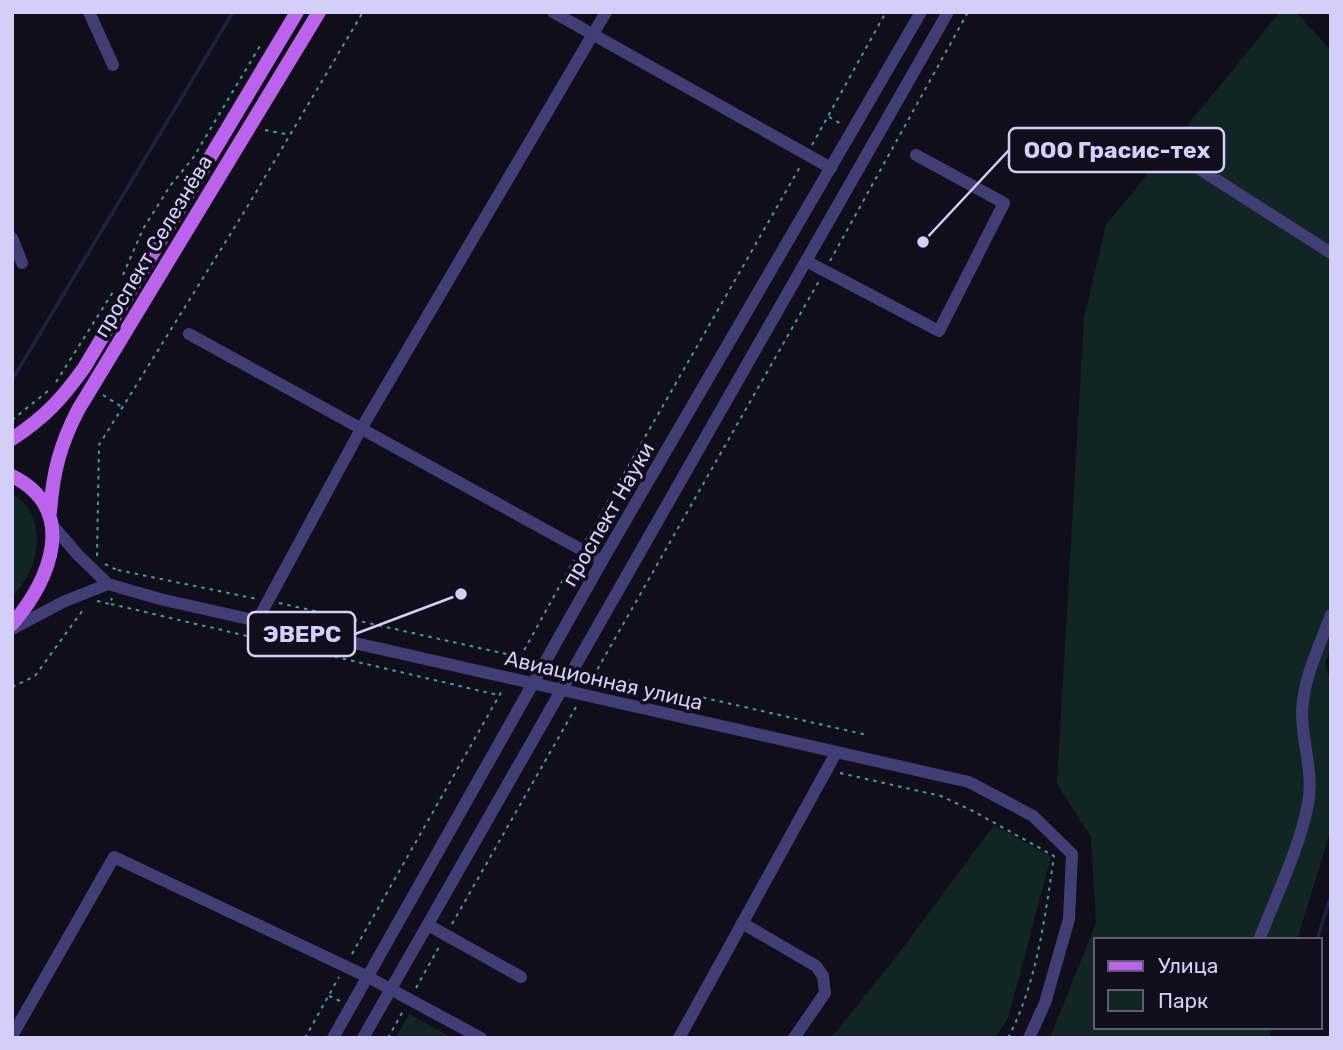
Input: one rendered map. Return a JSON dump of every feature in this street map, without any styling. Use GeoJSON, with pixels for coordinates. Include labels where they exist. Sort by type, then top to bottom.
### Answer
{"type":"FeatureCollection","features":[{"type":"Feature","properties":{"kind":"main road","name":"проспект Селезнёва"},"geometry":{"type":"LineString","coordinates":[[12,439],[37,422],[62,399],[84,368],[297,12]]}},
{"type":"Feature","properties":{"kind":"main road","name":"проспект Селезнёва"},"geometry":{"type":"LineString","coordinates":[[12,627],[41,584],[50,556],[53,474],[64,439],[78,410],[320,12]]}},
{"type":"Feature","properties":{"kind":"main road"},"geometry":{"type":"LineString","coordinates":[[12,476],[29,484],[41,496],[51,519]]}},
{"type":"Feature","properties":{"kind":"street"},"geometry":{"type":"LineString","coordinates":[[89,12],[113,65]]}},
{"type":"Feature","properties":{"kind":"street"},"geometry":{"type":"LineString","coordinates":[[553,12],[831,168]]}},
{"type":"Feature","properties":{"kind":"street"},"geometry":{"type":"LineString","coordinates":[[257,621],[361,429],[606,12]]}},
{"type":"Feature","properties":{"kind":"street","name":"проспект Науки"},"geometry":{"type":"LineString","coordinates":[[333,1038],[602,561],[921,12]]}},
{"type":"Feature","properties":{"kind":"street"},"geometry":{"type":"LineString","coordinates":[[363,1038],[948,12]]}},
{"type":"Feature","properties":{"kind":"street"},"geometry":{"type":"LineString","coordinates":[[806,261],[939,331],[1004,203],[916,155]]}},
{"type":"Feature","properties":{"kind":"street"},"geometry":{"type":"LineString","coordinates":[[1198,168],[1331,253]]}},
{"type":"Feature","properties":{"kind":"street"},"geometry":{"type":"LineString","coordinates":[[12,238],[22,263]]}},
{"type":"Feature","properties":{"kind":"street"},"geometry":{"type":"LineString","coordinates":[[190,334],[579,551],[602,561]]}},
{"type":"Feature","properties":{"kind":"street"},"geometry":{"type":"LineString","coordinates":[[12,627],[63,602],[111,585],[78,555],[51,519]]}},
{"type":"Feature","properties":{"kind":"street","name":"Авиационная улица"},"geometry":{"type":"LineString","coordinates":[[111,585],[257,621],[969,782],[1033,816],[1072,854],[1069,919],[1045,1003],[1029,1038]]}},
{"type":"Feature","properties":{"kind":"street"},"geometry":{"type":"LineString","coordinates":[[1260,938],[1297,841],[1308,802],[1308,759],[1303,713],[1306,682],[1331,615]]}},
{"type":"Feature","properties":{"kind":"street"},"geometry":{"type":"LineString","coordinates":[[679,1038],[836,753]]}},
{"type":"Feature","properties":{"kind":"street"},"geometry":{"type":"LineString","coordinates":[[12,1036],[114,857],[368,976],[481,1038]]}},
{"type":"Feature","properties":{"kind":"street"},"geometry":{"type":"LineString","coordinates":[[742,923],[816,966],[822,976],[825,993],[794,1038]]}},
{"type":"Feature","properties":{"kind":"street"},"geometry":{"type":"LineString","coordinates":[[428,925],[521,977]]}},
{"type":"Feature","properties":{"kind":"path"},"geometry":{"type":"LineString","coordinates":[[363,12],[246,209],[99,445],[97,560],[117,570],[545,663]]}},
{"type":"Feature","properties":{"kind":"path"},"geometry":{"type":"LineString","coordinates":[[305,1038],[886,12]]}},
{"type":"Feature","properties":{"kind":"path"},"geometry":{"type":"LineString","coordinates":[[388,1038],[824,271],[968,12]]}},
{"type":"Feature","properties":{"kind":"path"},"geometry":{"type":"LineString","coordinates":[[121,279],[143,229],[170,187],[193,158],[261,45]]}},
{"type":"Feature","properties":{"kind":"path"},"geometry":{"type":"LineString","coordinates":[[12,420],[54,385],[114,290]]}},
{"type":"Feature","properties":{"kind":"path"},"geometry":{"type":"LineString","coordinates":[[110,604],[111,585],[117,570]]}},
{"type":"Feature","properties":{"kind":"path"},"geometry":{"type":"LineString","coordinates":[[12,687],[35,676],[90,600],[500,695]]}},
{"type":"Feature","properties":{"kind":"path"},"geometry":{"type":"LineString","coordinates":[[575,668],[867,735]]}},
{"type":"Feature","properties":{"kind":"path"},"geometry":{"type":"LineString","coordinates":[[826,770],[941,796],[1054,856],[1031,977],[1017,1022],[1008,1038]]}},
{"type":"Feature","properties":{"kind":"green space"},"geometry":{"type":"Polygon","coordinates":[[[1280,12],[1296,12],[1331,51],[1331,647],[1325,664],[1331,681],[1331,829],[1298,938],[1094,938],[1094,1029],[1271,1029],[1269,1038],[1050,1038],[1096,923],[1091,837],[1057,784],[1084,318],[1106,225],[1280,12]]]}},
{"type":"Feature","properties":{"kind":"green space"},"geometry":{"type":"Polygon","coordinates":[[[12,494],[22,501],[34,520],[37,544],[26,579],[12,597],[12,494]]]}},
{"type":"Feature","properties":{"kind":"green space"},"geometry":{"type":"Polygon","coordinates":[[[994,825],[1051,857],[1008,1018],[995,1038],[831,1038],[899,953],[994,825]]]}},
{"type":"Feature","properties":{"kind":"green space"},"geometry":{"type":"Polygon","coordinates":[[[409,1014],[452,1038],[396,1038],[409,1014]]]}},
{"type":"Feature","properties":{"kind":"waterway"},"geometry":{"type":"LineString","coordinates":[[12,380],[233,12]]}},
{"type":"Feature","properties":{"kind":"waterway"},"geometry":{"type":"LineString","coordinates":[[1318,938],[1331,896]]}},
{"type":"Feature","properties":{"kind":"place","name":"ООО Грасис-тех"},"geometry":{"type":"Point","coordinates":[923,242]}},
{"type":"Feature","properties":{"kind":"place","name":"ЭВЕРС"},"geometry":{"type":"Point","coordinates":[461,594]}}]}
